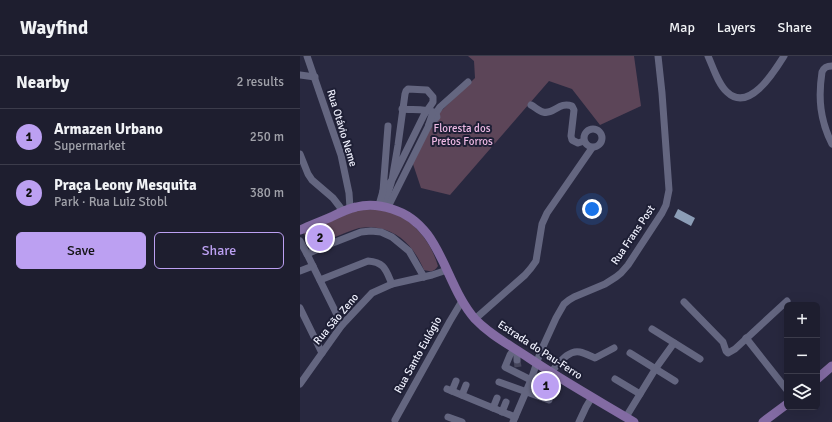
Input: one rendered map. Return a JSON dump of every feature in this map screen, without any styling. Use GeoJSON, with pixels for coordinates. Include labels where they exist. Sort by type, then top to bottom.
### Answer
{"type":"FeatureCollection","features":[{"type":"Feature","properties":{"kind":"main road","name":"Estrada do Pau-Ferro"},"geometry":{"type":"LineString","coordinates":[[300,230],[347,210],[362,206],[384,206],[406,215],[420,226],[436,247],[462,301],[475,319],[518,360],[536,363],[625,419]]}},
{"type":"Feature","properties":{"kind":"main road"},"geometry":{"type":"LineString","coordinates":[[820,376],[832,366]]}},
{"type":"Feature","properties":{"kind":"main road"},"geometry":{"type":"LineString","coordinates":[[763,422],[784,406]]}},
{"type":"Feature","properties":{"kind":"street","name":"Rua Otávio Neme"},"geometry":{"type":"LineString","coordinates":[[307,56],[341,155],[349,193],[347,210]]}},
{"type":"Feature","properties":{"kind":"street","name":"Rua Frans Post"},"geometry":{"type":"LineString","coordinates":[[514,419],[540,353],[564,304],[574,297],[610,281],[621,273],[658,221],[666,205],[669,190],[658,56]]}},
{"type":"Feature","properties":{"kind":"street"},"geometry":{"type":"LineString","coordinates":[[708,56],[721,85],[726,91],[732,96],[746,97],[752,95],[768,80],[784,56]]}},
{"type":"Feature","properties":{"kind":"street"},"geometry":{"type":"LineString","coordinates":[[832,66],[824,68],[822,72],[820,111],[832,144]]}},
{"type":"Feature","properties":{"kind":"street"},"geometry":{"type":"LineString","coordinates":[[300,75],[315,77]]}},
{"type":"Feature","properties":{"kind":"street"},"geometry":{"type":"LineString","coordinates":[[430,113],[440,107],[468,82]]}},
{"type":"Feature","properties":{"kind":"street"},"geometry":{"type":"LineString","coordinates":[[383,191],[392,180],[409,146],[430,113],[433,97],[425,89],[408,89],[404,94],[392,180],[384,206]]}},
{"type":"Feature","properties":{"kind":"street"},"geometry":{"type":"LineString","coordinates":[[531,105],[543,112],[553,111],[562,105],[568,104],[572,106],[574,110],[571,136],[572,140],[578,143],[584,141]]}},
{"type":"Feature","properties":{"kind":"street"},"geometry":{"type":"LineString","coordinates":[[384,206],[428,127],[437,117],[430,113],[402,112]]}},
{"type":"Feature","properties":{"kind":"street"},"geometry":{"type":"LineString","coordinates":[[384,206],[383,191],[388,126]]}},
{"type":"Feature","properties":{"kind":"street"},"geometry":{"type":"LineString","coordinates":[[475,319],[525,275],[534,265],[542,224],[547,213],[592,148],[598,146],[601,142],[602,136],[598,131],[593,129],[587,131],[584,135],[584,141],[587,146],[592,148]]}},
{"type":"Feature","properties":{"kind":"street"},"geometry":{"type":"LineString","coordinates":[[387,140],[399,137]]}},
{"type":"Feature","properties":{"kind":"street"},"geometry":{"type":"LineString","coordinates":[[398,145],[403,147],[409,146]]}},
{"type":"Feature","properties":{"kind":"street"},"geometry":{"type":"LineString","coordinates":[[300,154],[312,180],[347,210]]}},
{"type":"Feature","properties":{"kind":"street"},"geometry":{"type":"LineString","coordinates":[[307,254],[361,232],[381,232],[392,237],[409,251],[424,277]]}},
{"type":"Feature","properties":{"kind":"street"},"geometry":{"type":"LineString","coordinates":[[300,241],[342,325]]}},
{"type":"Feature","properties":{"kind":"street"},"geometry":{"type":"LineString","coordinates":[[320,280],[368,260],[380,263],[384,267],[392,284]]}},
{"type":"Feature","properties":{"kind":"street"},"geometry":{"type":"LineString","coordinates":[[300,271],[313,266]]}},
{"type":"Feature","properties":{"kind":"street","name":"Rua São Zeno"},"geometry":{"type":"LineString","coordinates":[[300,384],[342,325],[372,293],[392,284],[447,270]]}},
{"type":"Feature","properties":{"kind":"street","name":"Rua Santo Eulógio"},"geometry":{"type":"LineString","coordinates":[[396,420],[462,301]]}},
{"type":"Feature","properties":{"kind":"street"},"geometry":{"type":"LineString","coordinates":[[684,302],[723,342],[728,353],[735,349],[784,305]]}},
{"type":"Feature","properties":{"kind":"street"},"geometry":{"type":"LineString","coordinates":[[300,308],[322,353]]}},
{"type":"Feature","properties":{"kind":"street"},"geometry":{"type":"LineString","coordinates":[[652,329],[700,359]]}},
{"type":"Feature","properties":{"kind":"street"},"geometry":{"type":"LineString","coordinates":[[746,338],[784,386]]}},
{"type":"Feature","properties":{"kind":"street"},"geometry":{"type":"LineString","coordinates":[[625,419],[656,368],[674,343]]}},
{"type":"Feature","properties":{"kind":"street"},"geometry":{"type":"LineString","coordinates":[[551,372],[573,352],[582,352],[595,358],[614,348]]}},
{"type":"Feature","properties":{"kind":"street"},"geometry":{"type":"LineString","coordinates":[[630,353],[675,381]]}},
{"type":"Feature","properties":{"kind":"street"},"geometry":{"type":"LineString","coordinates":[[518,360],[530,380]]}},
{"type":"Feature","properties":{"kind":"street"},"geometry":{"type":"LineString","coordinates":[[615,379],[640,394]]}},
{"type":"Feature","properties":{"kind":"street"},"geometry":{"type":"LineString","coordinates":[[456,381],[450,390],[502,412],[514,419]]}},
{"type":"Feature","properties":{"kind":"street"},"geometry":{"type":"LineString","coordinates":[[499,382],[549,400]]}},
{"type":"Feature","properties":{"kind":"street"},"geometry":{"type":"LineString","coordinates":[[462,395],[466,385]]}},
{"type":"Feature","properties":{"kind":"street"},"geometry":{"type":"LineString","coordinates":[[493,408],[497,398]]}},
{"type":"Feature","properties":{"kind":"street"},"geometry":{"type":"LineString","coordinates":[[579,422],[592,398]]}},
{"type":"Feature","properties":{"kind":"street"},"geometry":{"type":"LineString","coordinates":[[502,412],[506,402]]}},
{"type":"Feature","properties":{"kind":"street"},"geometry":{"type":"LineString","coordinates":[[451,419],[462,422]]}},
{"type":"Feature","properties":{"kind":"green space","name":"Floresta dos Pretos Forros"},"geometry":{"type":"Polygon","coordinates":[[[468,56],[634,56],[641,106],[600,125],[572,89],[549,81],[450,195],[421,188],[412,161],[436,116],[475,78],[474,61],[468,56]]]}},
{"type":"Feature","properties":{"kind":"green space"},"geometry":{"type":"Polygon","coordinates":[[[381,209],[403,218],[419,231],[427,242],[438,266],[434,270],[424,270],[412,249],[394,233],[386,230],[373,227],[359,228],[310,248],[303,231],[358,210],[381,209]]]}},
{"type":"Feature","properties":{"kind":"building"},"geometry":{"type":"Polygon","coordinates":[[[678,209],[695,218],[691,226],[674,217],[678,209]]]}},
{"type":"Feature","properties":{"kind":"building"},"geometry":{"type":"Polygon","coordinates":[[[542,375],[557,384],[550,395],[535,388],[542,375]]]}},
{"type":"Feature","properties":{"kind":"tunnel"},"geometry":{"type":"LineString","coordinates":[[517,360],[518,367]]}},
{"type":"Feature","properties":{"kind":"place","name":"Praça Leony Mesquita"},"geometry":{"type":"Point","coordinates":[320,238]}},
{"type":"Feature","properties":{"kind":"place","name":"Armazen Urbano"},"geometry":{"type":"Point","coordinates":[546,386]}}]}
